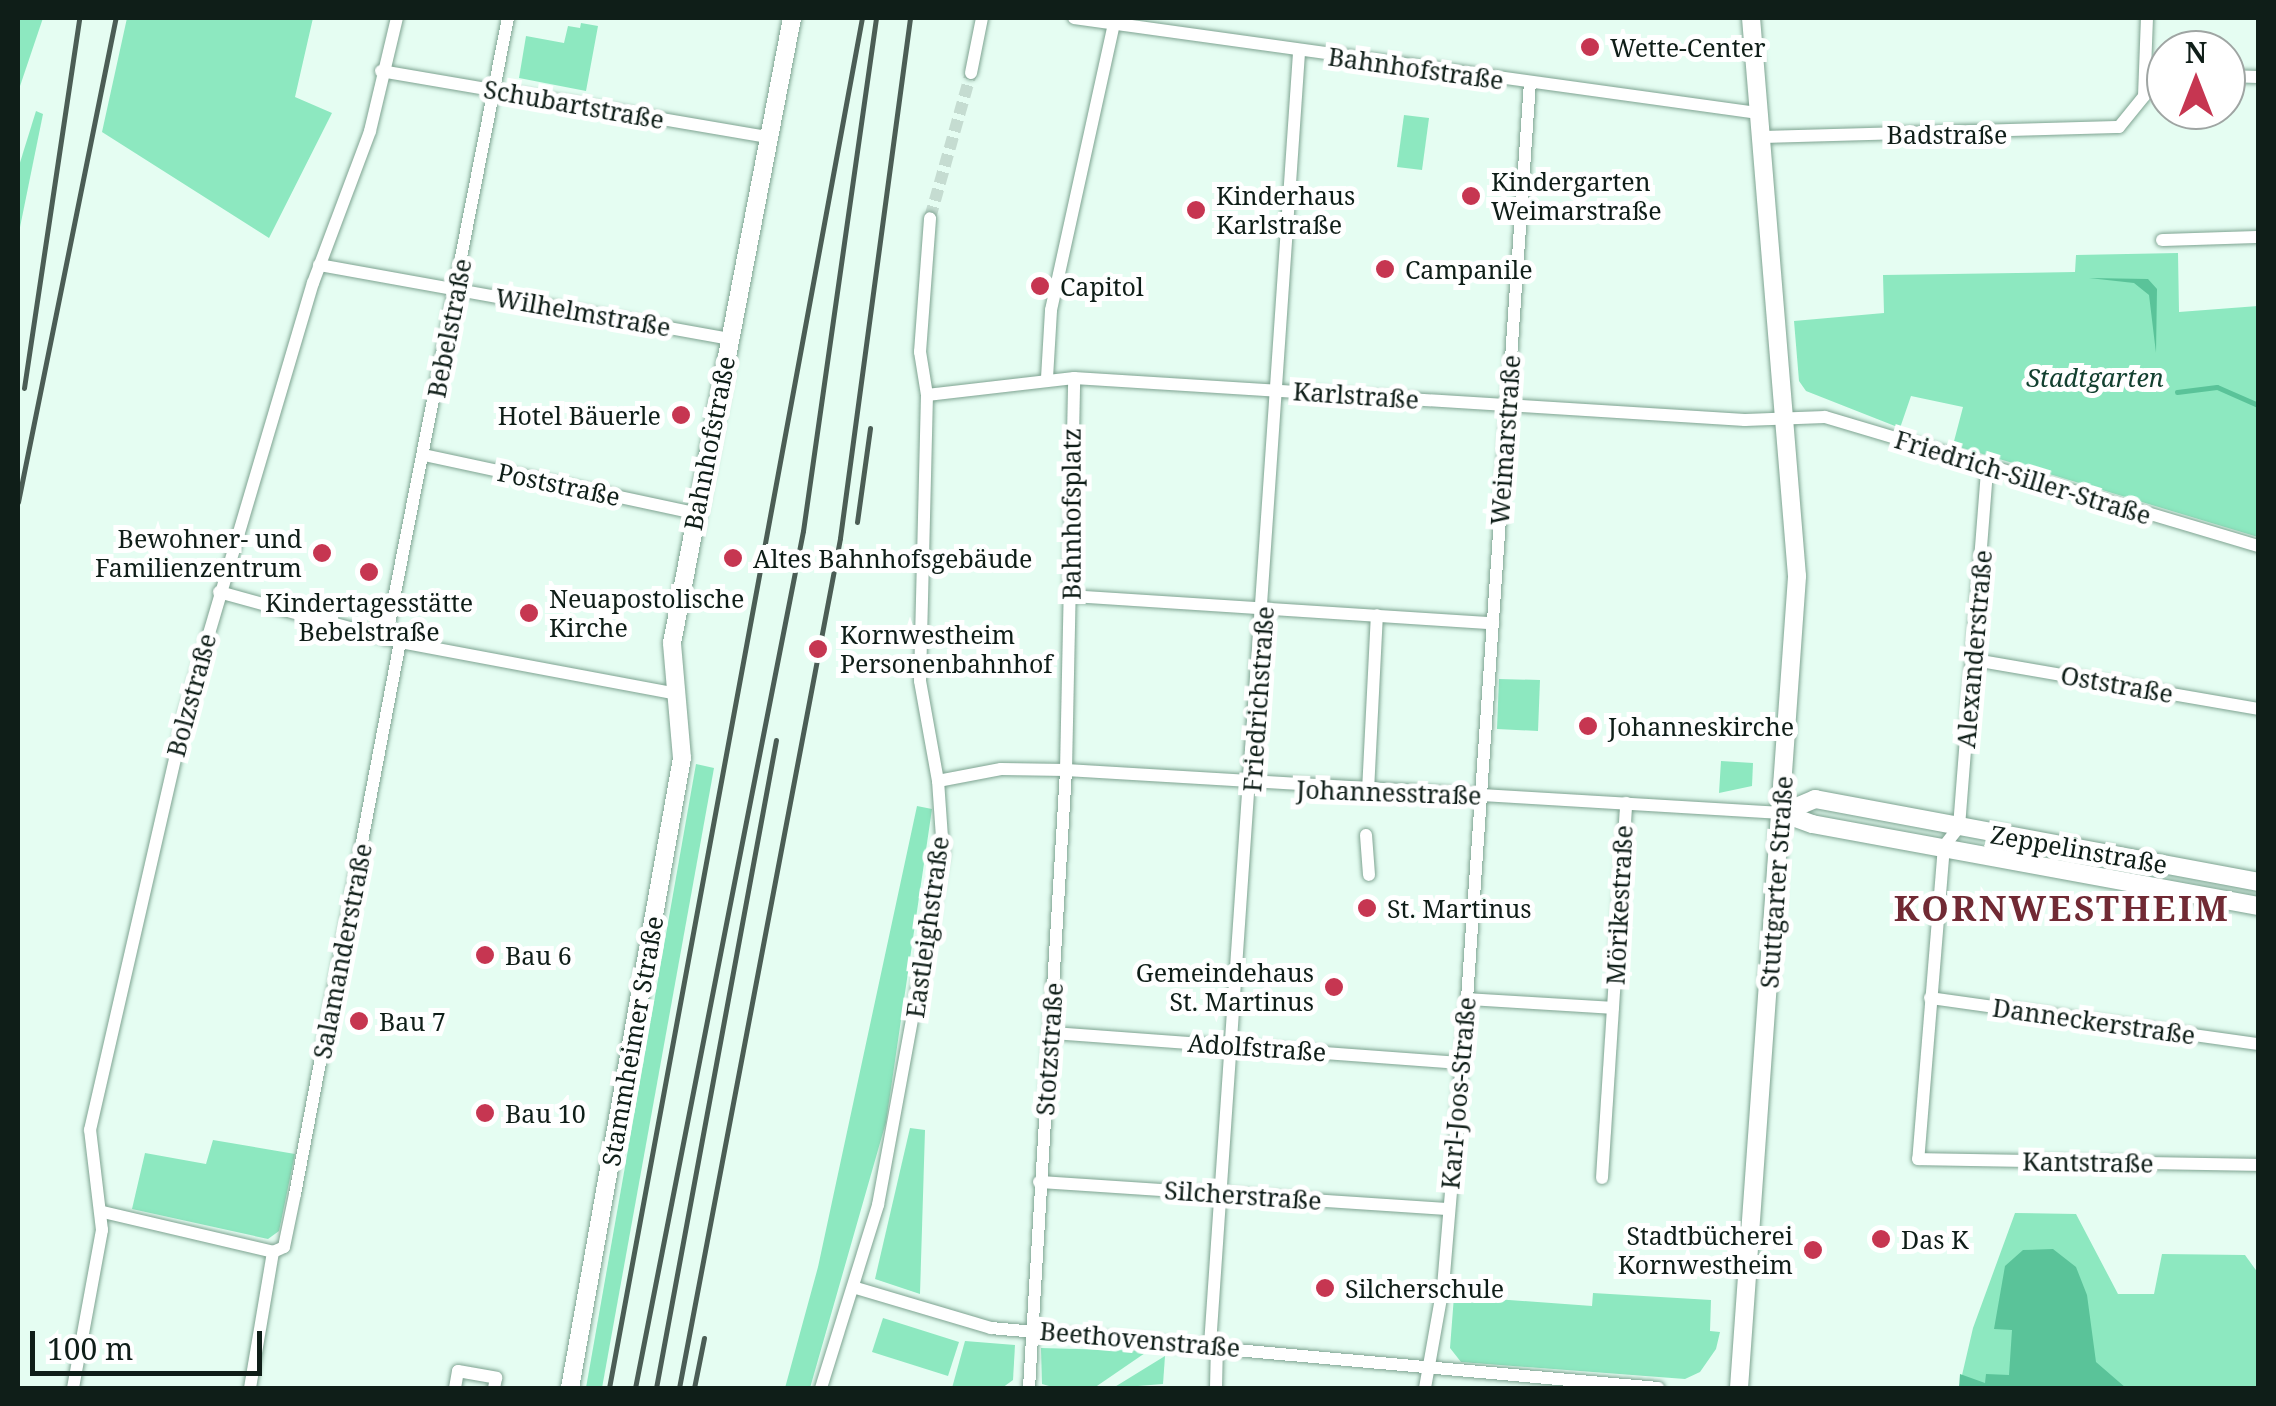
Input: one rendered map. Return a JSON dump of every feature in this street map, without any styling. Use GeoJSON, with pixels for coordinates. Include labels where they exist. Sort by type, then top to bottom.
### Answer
{"type":"FeatureCollection","features":[{"type":"Feature","properties":{"kind":"main road","name":"Bahnhofstraße"},"geometry":{"type":"LineString","coordinates":[[672,693],[672,643],[695,512],[792,18]]}},
{"type":"Feature","properties":{"kind":"main road","name":"Stuttgarter Straße"},"geometry":{"type":"LineString","coordinates":[[1739,1388],[1797,576],[1751,18]]}},
{"type":"Feature","properties":{"kind":"main road","name":"Stammheimer Straße"},"geometry":{"type":"LineString","coordinates":[[570,1388],[682,758],[672,693]]}},
{"type":"Feature","properties":{"kind":"main road","name":"Zeppelinstraße"},"geometry":{"type":"LineString","coordinates":[[1782,813],[1816,799],[2258,882]]}},
{"type":"Feature","properties":{"kind":"main road","name":"Zeppelinstraße"},"geometry":{"type":"LineString","coordinates":[[1782,813],[2258,906]]}},
{"type":"Feature","properties":{"kind":"street","name":"Bolzstraße"},"geometry":{"type":"LineString","coordinates":[[73,1388],[102,1212],[90,1130],[219,592],[319,265],[370,131],[381,71],[397,18]]}},
{"type":"Feature","properties":{"kind":"street","name":"Bebelstraße"},"geometry":{"type":"LineString","coordinates":[[393,640],[424,454],[508,18]]}},
{"type":"Feature","properties":{"kind":"street"},"geometry":{"type":"LineString","coordinates":[[971,73],[982,18]]}},
{"type":"Feature","properties":{"kind":"street","name":"Bahnhofstraße"},"geometry":{"type":"LineString","coordinates":[[1074,18],[1115,21],[1298,53],[1758,114]]}},
{"type":"Feature","properties":{"kind":"street"},"geometry":{"type":"LineString","coordinates":[[1047,378],[1051,310],[1115,21]]}},
{"type":"Feature","properties":{"kind":"street","name":"Friedrichstraße"},"geometry":{"type":"LineString","coordinates":[[1216,1388],[1213,1345],[1218,1194],[1252,786],[1298,53]]}},
{"type":"Feature","properties":{"kind":"street","name":"Schubartstraße"},"geometry":{"type":"LineString","coordinates":[[381,71],[766,137]]}},
{"type":"Feature","properties":{"kind":"street","name":"Badstraße"},"geometry":{"type":"LineString","coordinates":[[1760,137],[2106,130],[2131,118],[2144,96],[2146,74]]}},
{"type":"Feature","properties":{"kind":"street","name":"Weimarstraße"},"geometry":{"type":"LineString","coordinates":[[1480,796],[1530,83]]}},
{"type":"Feature","properties":{"kind":"street","name":"Eastleighstraße"},"geometry":{"type":"LineString","coordinates":[[821,1388],[856,1288],[943,852],[938,781],[921,709],[927,394],[920,352],[930,218]]}},
{"type":"Feature","properties":{"kind":"street"},"geometry":{"type":"LineString","coordinates":[[2162,240],[2258,237]]}},
{"type":"Feature","properties":{"kind":"street","name":"Wilhelmstraße"},"geometry":{"type":"LineString","coordinates":[[319,265],[730,339]]}},
{"type":"Feature","properties":{"kind":"street","name":"Karlstraße"},"geometry":{"type":"LineString","coordinates":[[927,394],[1074,378],[1786,418]]}},
{"type":"Feature","properties":{"kind":"street","name":"Bahnhofsplatz"},"geometry":{"type":"LineString","coordinates":[[1066,770],[1074,378]]}},
{"type":"Feature","properties":{"kind":"street","name":"Friedrich-Siller-Straße"},"geometry":{"type":"LineString","coordinates":[[1786,418],[1825,418],[1988,471],[2258,546]]}},
{"type":"Feature","properties":{"kind":"street","name":"Poststraße"},"geometry":{"type":"LineString","coordinates":[[424,454],[695,512]]}},
{"type":"Feature","properties":{"kind":"street","name":"Alexanderstraße"},"geometry":{"type":"LineString","coordinates":[[1958,827],[1988,471]]}},
{"type":"Feature","properties":{"kind":"street"},"geometry":{"type":"LineString","coordinates":[[219,592],[393,640],[672,693]]}},
{"type":"Feature","properties":{"kind":"street"},"geometry":{"type":"LineString","coordinates":[[1071,596],[1493,622]]}},
{"type":"Feature","properties":{"kind":"street"},"geometry":{"type":"LineString","coordinates":[[1368,792],[1376,616]]}},
{"type":"Feature","properties":{"kind":"street","name":"Salamanderstraße"},"geometry":{"type":"LineString","coordinates":[[273,1252],[284,1247],[298,1179],[393,640]]}},
{"type":"Feature","properties":{"kind":"street","name":"Oststraße"},"geometry":{"type":"LineString","coordinates":[[1975,660],[2258,709]]}},
{"type":"Feature","properties":{"kind":"street","name":"Johannesstraße"},"geometry":{"type":"LineString","coordinates":[[938,781],[1001,769],[1066,770],[1252,786],[1782,813]]}},
{"type":"Feature","properties":{"kind":"street","name":"Stotzstraße"},"geometry":{"type":"LineString","coordinates":[[1030,1388],[1030,1329],[1066,770]]}},
{"type":"Feature","properties":{"kind":"street","name":"Karl-Joos-Straße"},"geometry":{"type":"LineString","coordinates":[[1425,1388],[1448,1209],[1480,796]]}},
{"type":"Feature","properties":{"kind":"street","name":"Mörikestraße"},"geometry":{"type":"LineString","coordinates":[[1602,1178],[1626,803]]}},
{"type":"Feature","properties":{"kind":"street","name":"Zeppelinstraße"},"geometry":{"type":"LineString","coordinates":[[1944,846],[1958,827]]}},
{"type":"Feature","properties":{"kind":"street"},"geometry":{"type":"LineString","coordinates":[[1366,835],[1369,875]]}},
{"type":"Feature","properties":{"kind":"street"},"geometry":{"type":"LineString","coordinates":[[1930,998],[1944,846]]}},
{"type":"Feature","properties":{"kind":"street","name":"Danneckerstraße"},"geometry":{"type":"LineString","coordinates":[[1930,998],[2258,1044]]}},
{"type":"Feature","properties":{"kind":"street","name":"Kantstraße"},"geometry":{"type":"LineString","coordinates":[[1930,998],[1918,1159],[2258,1165]]}},
{"type":"Feature","properties":{"kind":"street","name":"Mörikestraße"},"geometry":{"type":"LineString","coordinates":[[1467,1000],[1613,1008]]}},
{"type":"Feature","properties":{"kind":"street","name":"Adolfstraße"},"geometry":{"type":"LineString","coordinates":[[1052,1032],[1461,1063]]}},
{"type":"Feature","properties":{"kind":"street","name":"Silcherstraße"},"geometry":{"type":"LineString","coordinates":[[1039,1182],[1448,1209]]}},
{"type":"Feature","properties":{"kind":"street"},"geometry":{"type":"LineString","coordinates":[[102,1212],[273,1252],[250,1388]]}},
{"type":"Feature","properties":{"kind":"street","name":"Beethovenstraße"},"geometry":{"type":"LineString","coordinates":[[856,1288],[991,1328],[1213,1345],[1581,1385],[1658,1388]]}},
{"type":"Feature","properties":{"kind":"street"},"geometry":{"type":"LineString","coordinates":[[455,1388],[458,1371],[496,1378],[494,1388]]}},
{"type":"Feature","properties":{"kind":"green space"},"geometry":{"type":"Polygon","coordinates":[[[18,18],[43,18],[18,92],[18,18]]]}},
{"type":"Feature","properties":{"kind":"green space"},"geometry":{"type":"Polygon","coordinates":[[[127,18],[313,18],[295,97],[332,113],[269,238],[102,132],[127,18]]]}},
{"type":"Feature","properties":{"kind":"green space"},"geometry":{"type":"Polygon","coordinates":[[[581,23],[598,26],[586,91],[519,78],[526,36],[564,43],[568,26],[580,28],[581,23]]]}},
{"type":"Feature","properties":{"kind":"green space"},"geometry":{"type":"Polygon","coordinates":[[[36,111],[43,114],[18,237],[18,169],[36,111]]]}},
{"type":"Feature","properties":{"kind":"green space"},"geometry":{"type":"Polygon","coordinates":[[[1404,115],[1429,118],[1422,170],[1397,167],[1404,115]]]}},
{"type":"Feature","properties":{"kind":"green space","name":"Stadtgarten"},"geometry":{"type":"Polygon","coordinates":[[[2178,253],[2179,312],[2258,306],[2258,537],[1953,445],[1963,407],[1911,396],[1900,428],[1806,391],[1799,381],[1794,321],[1884,313],[1883,275],[2075,272],[2076,255],[2178,253]]]}},
{"type":"Feature","properties":{"kind":"green space"},"geometry":{"type":"Polygon","coordinates":[[[1499,679],[1540,680],[1538,731],[1497,729],[1499,679]]]}},
{"type":"Feature","properties":{"kind":"green space"},"geometry":{"type":"Polygon","coordinates":[[[1721,761],[1753,763],[1752,786],[1719,793],[1721,761]]]}},
{"type":"Feature","properties":{"kind":"green space"},"geometry":{"type":"Polygon","coordinates":[[[696,764],[714,768],[602,1388],[586,1388],[696,764]]]}},
{"type":"Feature","properties":{"kind":"green space"},"geometry":{"type":"Polygon","coordinates":[[[917,806],[932,809],[886,1122],[810,1388],[785,1388],[818,1267],[917,806]]]}},
{"type":"Feature","properties":{"kind":"green space"},"geometry":{"type":"Polygon","coordinates":[[[910,1128],[925,1130],[920,1294],[875,1279],[910,1128]]]}},
{"type":"Feature","properties":{"kind":"green space"},"geometry":{"type":"Polygon","coordinates":[[[213,1140],[295,1154],[279,1231],[268,1239],[132,1209],[145,1153],[206,1164],[213,1140]]]}},
{"type":"Feature","properties":{"kind":"green space"},"geometry":{"type":"Polygon","coordinates":[[[2015,1213],[2076,1214],[2118,1294],[2154,1294],[2162,1254],[2245,1255],[2258,1273],[2258,1388],[1959,1388],[1973,1328],[2015,1213]]]}},
{"type":"Feature","properties":{"kind":"green space"},"geometry":{"type":"Polygon","coordinates":[[[1593,1293],[1711,1300],[1710,1331],[1720,1332],[1716,1349],[1700,1372],[1685,1379],[1461,1362],[1450,1348],[1454,1296],[1592,1306],[1593,1293]]]}},
{"type":"Feature","properties":{"kind":"green space"},"geometry":{"type":"Polygon","coordinates":[[[883,1318],[959,1342],[948,1376],[872,1352],[883,1318]]]}},
{"type":"Feature","properties":{"kind":"green space"},"geometry":{"type":"Polygon","coordinates":[[[965,1341],[1015,1345],[1013,1380],[1002,1388],[952,1388],[965,1341]]]}},
{"type":"Feature","properties":{"kind":"green space"},"geometry":{"type":"Polygon","coordinates":[[[1041,1348],[1148,1351],[1094,1388],[1056,1388],[1042,1384],[1041,1348]]]}},
{"type":"Feature","properties":{"kind":"green space"},"geometry":{"type":"Polygon","coordinates":[[[1165,1356],[1163,1384],[1113,1388],[1165,1356]]]}},
{"type":"Feature","properties":{"kind":"shaded area"},"geometry":{"type":"Polygon","coordinates":[[[2089,278],[2148,279],[2157,289],[2156,353],[2149,295],[2134,283],[2089,278]]]}},
{"type":"Feature","properties":{"kind":"shaded area"},"geometry":{"type":"Polygon","coordinates":[[[2053,1249],[2076,1267],[2087,1295],[2096,1362],[2126,1388],[1959,1388],[1960,1374],[1985,1383],[1986,1374],[2009,1375],[2012,1330],[1994,1329],[2005,1266],[2023,1250],[2053,1249]]]}},
{"type":"Feature","properties":{"kind":"waterway"},"geometry":{"type":"LineString","coordinates":[[2177,392],[2217,387],[2258,405]]}},
{"type":"Feature","properties":{"kind":"tunnel"},"geometry":{"type":"LineString","coordinates":[[930,218],[971,73]]}},
{"type":"Feature","properties":{"kind":"railway"},"geometry":{"type":"LineString","coordinates":[[24,388],[79,18]]}},
{"type":"Feature","properties":{"kind":"railway"},"geometry":{"type":"LineString","coordinates":[[18,502],[116,18]]}},
{"type":"Feature","properties":{"kind":"railway"},"geometry":{"type":"LineString","coordinates":[[609,1388],[862,18]]}},
{"type":"Feature","properties":{"kind":"railway"},"geometry":{"type":"LineString","coordinates":[[635,1388],[803,531],[876,18]]}},
{"type":"Feature","properties":{"kind":"railway"},"geometry":{"type":"LineString","coordinates":[[679,1388],[840,538],[910,18]]}},
{"type":"Feature","properties":{"kind":"railway"},"geometry":{"type":"LineString","coordinates":[[857,522],[870,428]]}},
{"type":"Feature","properties":{"kind":"railway"},"geometry":{"type":"LineString","coordinates":[[656,1388],[776,740]]}},
{"type":"Feature","properties":{"kind":"railway"},"geometry":{"type":"LineString","coordinates":[[694,1388],[704,1338]]}},
{"type":"Feature","properties":{"kind":"place","name":"Wette-Center"},"geometry":{"type":"Point","coordinates":[1590,47]}},
{"type":"Feature","properties":{"kind":"place","name":"Kindergarten Weimarstraße"},"geometry":{"type":"Point","coordinates":[1471,196]}},
{"type":"Feature","properties":{"kind":"place","name":"Kinderhaus Karlstraße"},"geometry":{"type":"Point","coordinates":[1196,210]}},
{"type":"Feature","properties":{"kind":"place","name":"Campanile"},"geometry":{"type":"Point","coordinates":[1385,269]}},
{"type":"Feature","properties":{"kind":"place","name":"Capitol"},"geometry":{"type":"Point","coordinates":[1040,286]}},
{"type":"Feature","properties":{"kind":"place","name":"Hotel Bäuerle"},"geometry":{"type":"Point","coordinates":[681,415]}},
{"type":"Feature","properties":{"kind":"place","name":"Bewohner- und Familienzentrum"},"geometry":{"type":"Point","coordinates":[322,553]}},
{"type":"Feature","properties":{"kind":"place","name":"Altes Bahnhofsgebäude"},"geometry":{"type":"Point","coordinates":[733,558]}},
{"type":"Feature","properties":{"kind":"place","name":"Kindertagesstätte Bebelstraße"},"geometry":{"type":"Point","coordinates":[369,572]}},
{"type":"Feature","properties":{"kind":"place","name":"Neuapostolische Kirche"},"geometry":{"type":"Point","coordinates":[529,613]}},
{"type":"Feature","properties":{"kind":"place","name":"Kornwestheim Personenbahnhof"},"geometry":{"type":"Point","coordinates":[818,649]}},
{"type":"Feature","properties":{"kind":"place","name":"Johanneskirche"},"geometry":{"type":"Point","coordinates":[1588,726]}},
{"type":"Feature","properties":{"kind":"place","name":"St. Martinus"},"geometry":{"type":"Point","coordinates":[1367,908]}},
{"type":"Feature","properties":{"kind":"place","name":"Bau 6"},"geometry":{"type":"Point","coordinates":[485,955]}},
{"type":"Feature","properties":{"kind":"place","name":"Gemeindehaus St. Martinus"},"geometry":{"type":"Point","coordinates":[1334,987]}},
{"type":"Feature","properties":{"kind":"place","name":"Bau 7"},"geometry":{"type":"Point","coordinates":[359,1021]}},
{"type":"Feature","properties":{"kind":"place","name":"Bau 10"},"geometry":{"type":"Point","coordinates":[485,1113]}},
{"type":"Feature","properties":{"kind":"place","name":"Das K"},"geometry":{"type":"Point","coordinates":[1881,1239]}},
{"type":"Feature","properties":{"kind":"place","name":"Stadtbücherei Kornwestheim"},"geometry":{"type":"Point","coordinates":[1813,1250]}},
{"type":"Feature","properties":{"kind":"place","name":"Silcherschule"},"geometry":{"type":"Point","coordinates":[1325,1288]}},
{"type":"Feature","properties":{"kind":"district","name":"KORNWESTHEIM"},"geometry":{"type":"Point","coordinates":[2062,908]}}]}
